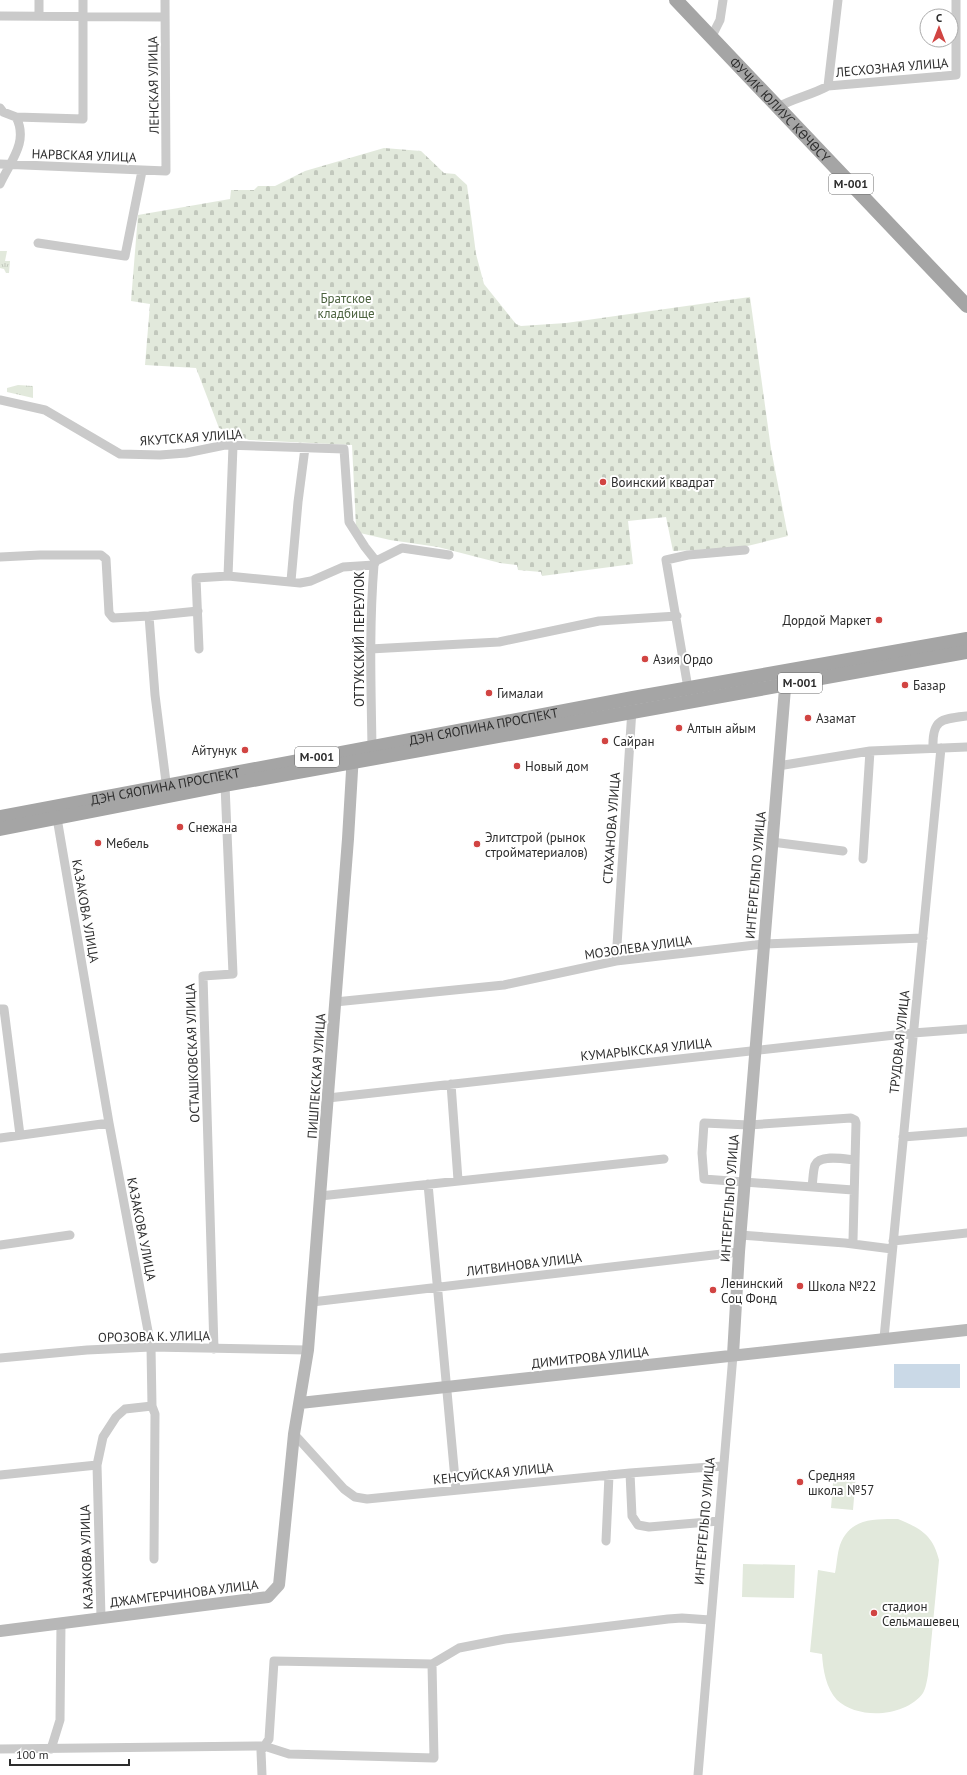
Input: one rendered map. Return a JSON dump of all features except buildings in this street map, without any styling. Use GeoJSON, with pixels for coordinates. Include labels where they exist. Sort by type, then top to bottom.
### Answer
{"type":"FeatureCollection","features":[{"type":"Feature","properties":{"kind":"main road","name":"ФУЧИК ЮЛИУС КӨЧӨСҮ"},"geometry":{"type":"LineString","coordinates":[[676,0],[967,306]]}},
{"type":"Feature","properties":{"kind":"main road","name":"ДЭН СЯОПИНА ПРОСПЕКТ"},"geometry":{"type":"LineString","coordinates":[[0,829],[57,818],[168,791],[225,785],[353,757],[372,747],[688,688],[967,639]]}},
{"type":"Feature","properties":{"kind":"main road","name":"ДЭН СЯОПИНА ПРОСПЕКТ"},"geometry":{"type":"LineString","coordinates":[[0,817],[168,791],[353,757],[785,686],[967,652]]}},
{"type":"Feature","properties":{"kind":"street"},"geometry":{"type":"LineString","coordinates":[[39,0],[39,16]]}},
{"type":"Feature","properties":{"kind":"street"},"geometry":{"type":"LineString","coordinates":[[0,108],[3,112],[16,118],[83,119],[83,0]]}},
{"type":"Feature","properties":{"kind":"street","name":"ЛЕНСКАЯ УЛИЦА"},"geometry":{"type":"LineString","coordinates":[[165,0],[166,170]]}},
{"type":"Feature","properties":{"kind":"street"},"geometry":{"type":"LineString","coordinates":[[711,38],[720,20],[723,0]]}},
{"type":"Feature","properties":{"kind":"street"},"geometry":{"type":"LineString","coordinates":[[778,107],[792,100],[818,92],[828,86],[838,0]]}},
{"type":"Feature","properties":{"kind":"street","name":"ЛЕСХОЗНАЯ УЛИЦА"},"geometry":{"type":"LineString","coordinates":[[828,86],[956,76],[956,0]]}},
{"type":"Feature","properties":{"kind":"street"},"geometry":{"type":"LineString","coordinates":[[0,16],[165,17]]}},
{"type":"Feature","properties":{"kind":"street"},"geometry":{"type":"LineString","coordinates":[[0,184],[16,156],[21,127],[16,118]]}},
{"type":"Feature","properties":{"kind":"street","name":"НАРВСКАЯ УЛИЦА"},"geometry":{"type":"LineString","coordinates":[[0,164],[10,166],[142,171],[166,170]]}},
{"type":"Feature","properties":{"kind":"street"},"geometry":{"type":"LineString","coordinates":[[38,243],[125,256],[142,171]]}},
{"type":"Feature","properties":{"kind":"street","name":"ЯКУТСКАЯ УЛИЦА"},"geometry":{"type":"LineString","coordinates":[[0,400],[45,410],[120,454],[160,455],[186,453],[224,445],[344,449],[349,522],[375,563]]}},
{"type":"Feature","properties":{"kind":"street"},"geometry":{"type":"LineString","coordinates":[[228,576],[233,446]]}},
{"type":"Feature","properties":{"kind":"street"},"geometry":{"type":"LineString","coordinates":[[291,581],[298,502],[305,448]]}},
{"type":"Feature","properties":{"kind":"street"},"geometry":{"type":"LineString","coordinates":[[375,563],[402,548],[449,555]]}},
{"type":"Feature","properties":{"kind":"street"},"geometry":{"type":"LineString","coordinates":[[688,688],[677,616],[666,560],[688,555],[745,550]]}},
{"type":"Feature","properties":{"kind":"street"},"geometry":{"type":"LineString","coordinates":[[0,558],[40,555],[101,555],[106,559],[109,613],[113,618],[198,611]]}},
{"type":"Feature","properties":{"kind":"street","name":"ОТТУКСКИЙ ПЕРЕУЛОК"},"geometry":{"type":"LineString","coordinates":[[200,649],[196,578],[228,576],[300,583],[311,581],[344,567],[375,563],[371,601],[370,649],[372,747]]}},
{"type":"Feature","properties":{"kind":"street"},"geometry":{"type":"LineString","coordinates":[[149,616],[156,695],[168,791]]}},
{"type":"Feature","properties":{"kind":"street"},"geometry":{"type":"LineString","coordinates":[[370,649],[500,642],[599,622],[677,616]]}},
{"type":"Feature","properties":{"kind":"street","name":"ИНТЕРГЕЛЬПО УЛИЦА"},"geometry":{"type":"LineString","coordinates":[[698,1775],[718,1520],[733,1355],[740,1235],[786,671]]}},
{"type":"Feature","properties":{"kind":"street","name":"СТАХАНОВА УЛИЦА"},"geometry":{"type":"LineString","coordinates":[[616,961],[633,698]]}},
{"type":"Feature","properties":{"kind":"street","name":"ТРУДОВАЯ УЛИЦА"},"geometry":{"type":"LineString","coordinates":[[884,1338],[923,938],[937,748],[932,733],[944,719],[967,716]]}},
{"type":"Feature","properties":{"kind":"street"},"geometry":{"type":"LineString","coordinates":[[778,766],[870,751],[967,747]]}},
{"type":"Feature","properties":{"kind":"street"},"geometry":{"type":"LineString","coordinates":[[863,858],[870,751]]}},
{"type":"Feature","properties":{"kind":"street","name":"ПИШПЕКСКАЯ УЛИЦА"},"geometry":{"type":"LineString","coordinates":[[300,1402],[308,1350],[312,1302],[353,757]]}},
{"type":"Feature","properties":{"kind":"street","name":"ОСТАШКОВСКАЯ УЛИЦА"},"geometry":{"type":"LineString","coordinates":[[214,1349],[203,976],[234,974],[225,785]]}},
{"type":"Feature","properties":{"kind":"street","name":"КАЗАКОВА УЛИЦА"},"geometry":{"type":"LineString","coordinates":[[57,818],[109,1124],[151,1347],[152,1406],[126,1409],[116,1417],[103,1437],[96,1465],[101,1617]]}},
{"type":"Feature","properties":{"kind":"street"},"geometry":{"type":"LineString","coordinates":[[772,842],[843,851]]}},
{"type":"Feature","properties":{"kind":"street","name":"МОЗОЛЕВА УЛИЦА"},"geometry":{"type":"LineString","coordinates":[[335,1002],[504,985],[616,961],[764,944],[923,938]]}},
{"type":"Feature","properties":{"kind":"street"},"geometry":{"type":"LineString","coordinates":[[0,1009],[4,1009],[20,1135]]}},
{"type":"Feature","properties":{"kind":"street","name":"КУМАРЫКСКАЯ УЛИЦА"},"geometry":{"type":"LineString","coordinates":[[328,1098],[755,1050],[913,1033],[967,1029]]}},
{"type":"Feature","properties":{"kind":"street"},"geometry":{"type":"LineString","coordinates":[[451,1084],[458,1180]]}},
{"type":"Feature","properties":{"kind":"street"},"geometry":{"type":"LineString","coordinates":[[853,1240],[856,1124],[855,1120],[851,1118],[749,1125],[704,1123],[702,1153],[704,1178],[854,1190]]}},
{"type":"Feature","properties":{"kind":"street"},"geometry":{"type":"LineString","coordinates":[[0,1138],[109,1124]]}},
{"type":"Feature","properties":{"kind":"street"},"geometry":{"type":"LineString","coordinates":[[903,1137],[967,1132]]}},
{"type":"Feature","properties":{"kind":"street"},"geometry":{"type":"LineString","coordinates":[[812,1187],[816,1164],[820,1160],[827,1158],[855,1160]]}},
{"type":"Feature","properties":{"kind":"street"},"geometry":{"type":"LineString","coordinates":[[320,1196],[664,1159]]}},
{"type":"Feature","properties":{"kind":"street"},"geometry":{"type":"LineString","coordinates":[[428,1184],[456,1490]]}},
{"type":"Feature","properties":{"kind":"street"},"geometry":{"type":"LineString","coordinates":[[740,1235],[893,1245],[967,1233]]}},
{"type":"Feature","properties":{"kind":"street"},"geometry":{"type":"LineString","coordinates":[[0,1245],[70,1235]]}},
{"type":"Feature","properties":{"kind":"street","name":"ЛИТВИНОВА УЛИЦА"},"geometry":{"type":"LineString","coordinates":[[312,1302],[739,1252]]}},
{"type":"Feature","properties":{"kind":"street","name":"ДИМИТРОВА УЛИЦА"},"geometry":{"type":"LineString","coordinates":[[300,1402],[967,1330]]}},
{"type":"Feature","properties":{"kind":"street","name":"ОРОЗОВА К. УЛИЦА"},"geometry":{"type":"LineString","coordinates":[[0,1358],[87,1350],[151,1347],[308,1350]]}},
{"type":"Feature","properties":{"kind":"street","name":"ДЖАМГЕРЧИНОВА УЛИЦА"},"geometry":{"type":"LineString","coordinates":[[0,1631],[268,1597],[279,1585],[294,1434],[300,1402]]}},
{"type":"Feature","properties":{"kind":"street"},"geometry":{"type":"LineString","coordinates":[[152,1406],[155,1414],[154,1559]]}},
{"type":"Feature","properties":{"kind":"street","name":"КЕНСУЙСКАЯ УЛИЦА"},"geometry":{"type":"LineString","coordinates":[[294,1434],[344,1489],[355,1497],[368,1499],[630,1473],[723,1466]]}},
{"type":"Feature","properties":{"kind":"street"},"geometry":{"type":"LineString","coordinates":[[0,1475],[96,1465]]}},
{"type":"Feature","properties":{"kind":"street"},"geometry":{"type":"LineString","coordinates":[[630,1473],[632,1516],[638,1525],[649,1527],[718,1520]]}},
{"type":"Feature","properties":{"kind":"street"},"geometry":{"type":"LineString","coordinates":[[606,1541],[609,1475]]}},
{"type":"Feature","properties":{"kind":"street"},"geometry":{"type":"LineString","coordinates":[[262,1775],[262,1751],[269,1739],[274,1661],[432,1664],[459,1648],[505,1638],[668,1619],[682,1618],[710,1620]]}},
{"type":"Feature","properties":{"kind":"street"},"geometry":{"type":"LineString","coordinates":[[51,1749],[60,1720],[61,1623]]}},
{"type":"Feature","properties":{"kind":"street"},"geometry":{"type":"LineString","coordinates":[[0,1749],[264,1746],[289,1754],[434,1758],[432,1664]]}},
{"type":"Feature","properties":{"kind":"green space","name":"Братское кладбище"},"geometry":{"type":"Polygon","coordinates":[[[384,148],[421,151],[444,173],[455,174],[467,185],[476,254],[484,284],[516,324],[521,326],[566,323],[750,297],[771,449],[788,536],[739,548],[673,551],[666,517],[628,521],[633,564],[542,576],[541,572],[518,570],[517,565],[500,563],[438,547],[390,540],[360,533],[356,526],[352,445],[249,440],[219,428],[196,368],[145,365],[150,304],[131,301],[138,215],[230,199],[231,190],[254,190],[258,186],[275,186],[305,171],[384,148]]]}},
{"type":"Feature","properties":{"kind":"green space"},"geometry":{"type":"Polygon","coordinates":[[[0,251],[7,251],[5,261],[10,261],[9,273],[6,273],[4,269],[0,268],[0,251]]]}},
{"type":"Feature","properties":{"kind":"green space"},"geometry":{"type":"Polygon","coordinates":[[[18,385],[33,386],[33,398],[7,392],[7,388],[18,385]]]}},
{"type":"Feature","properties":{"kind":"green space"},"geometry":{"type":"Polygon","coordinates":[[[834,1471],[856,1474],[853,1510],[831,1508],[834,1471]]]}},
{"type":"Feature","properties":{"kind":"green space","name":"стадион Сельмашевец"},"geometry":{"type":"Polygon","coordinates":[[[898,1519],[919,1529],[929,1538],[939,1560],[928,1675],[923,1693],[915,1701],[905,1707],[882,1713],[857,1711],[837,1700],[833,1695],[826,1678],[822,1654],[810,1652],[818,1570],[835,1573],[840,1545],[844,1536],[856,1525],[872,1520],[898,1519]]]}},
{"type":"Feature","properties":{"kind":"green space"},"geometry":{"type":"Polygon","coordinates":[[[743,1564],[795,1565],[794,1598],[742,1597],[743,1564]]]}},
{"type":"Feature","properties":{"kind":"water"},"geometry":{"type":"Polygon","coordinates":[[[894,1364],[960,1364],[960,1388],[894,1388],[894,1364]]]}},
{"type":"Feature","properties":{"kind":"place","name":"Воинский квадрат"},"geometry":{"type":"Point","coordinates":[603,482]}},
{"type":"Feature","properties":{"kind":"place","name":"Дордой Маркет"},"geometry":{"type":"Point","coordinates":[879,620]}},
{"type":"Feature","properties":{"kind":"place","name":"Азия Ордо"},"geometry":{"type":"Point","coordinates":[645,659]}},
{"type":"Feature","properties":{"kind":"place","name":"Базар"},"geometry":{"type":"Point","coordinates":[905,685]}},
{"type":"Feature","properties":{"kind":"place","name":"Гималаи"},"geometry":{"type":"Point","coordinates":[489,693]}},
{"type":"Feature","properties":{"kind":"place","name":"Азамат"},"geometry":{"type":"Point","coordinates":[808,718]}},
{"type":"Feature","properties":{"kind":"place","name":"Алтын айым"},"geometry":{"type":"Point","coordinates":[679,728]}},
{"type":"Feature","properties":{"kind":"place","name":"Сайран"},"geometry":{"type":"Point","coordinates":[605,741]}},
{"type":"Feature","properties":{"kind":"place","name":"Айтунук"},"geometry":{"type":"Point","coordinates":[245,750]}},
{"type":"Feature","properties":{"kind":"place","name":"Новый дом"},"geometry":{"type":"Point","coordinates":[517,766]}},
{"type":"Feature","properties":{"kind":"place","name":"Снежана"},"geometry":{"type":"Point","coordinates":[180,827]}},
{"type":"Feature","properties":{"kind":"place","name":"Мебель"},"geometry":{"type":"Point","coordinates":[98,843]}},
{"type":"Feature","properties":{"kind":"place","name":"Элитстрой (рынок стройматериалов)"},"geometry":{"type":"Point","coordinates":[477,844]}},
{"type":"Feature","properties":{"kind":"place","name":"Школа №22"},"geometry":{"type":"Point","coordinates":[800,1286]}},
{"type":"Feature","properties":{"kind":"place","name":"Ленинский Соц Фонд"},"geometry":{"type":"Point","coordinates":[713,1290]}},
{"type":"Feature","properties":{"kind":"place","name":"Средняя школа №57"},"geometry":{"type":"Point","coordinates":[800,1482]}},
{"type":"Feature","properties":{"kind":"place","name":"стадион Сельмашевец"},"geometry":{"type":"Point","coordinates":[874,1613]}}]}
